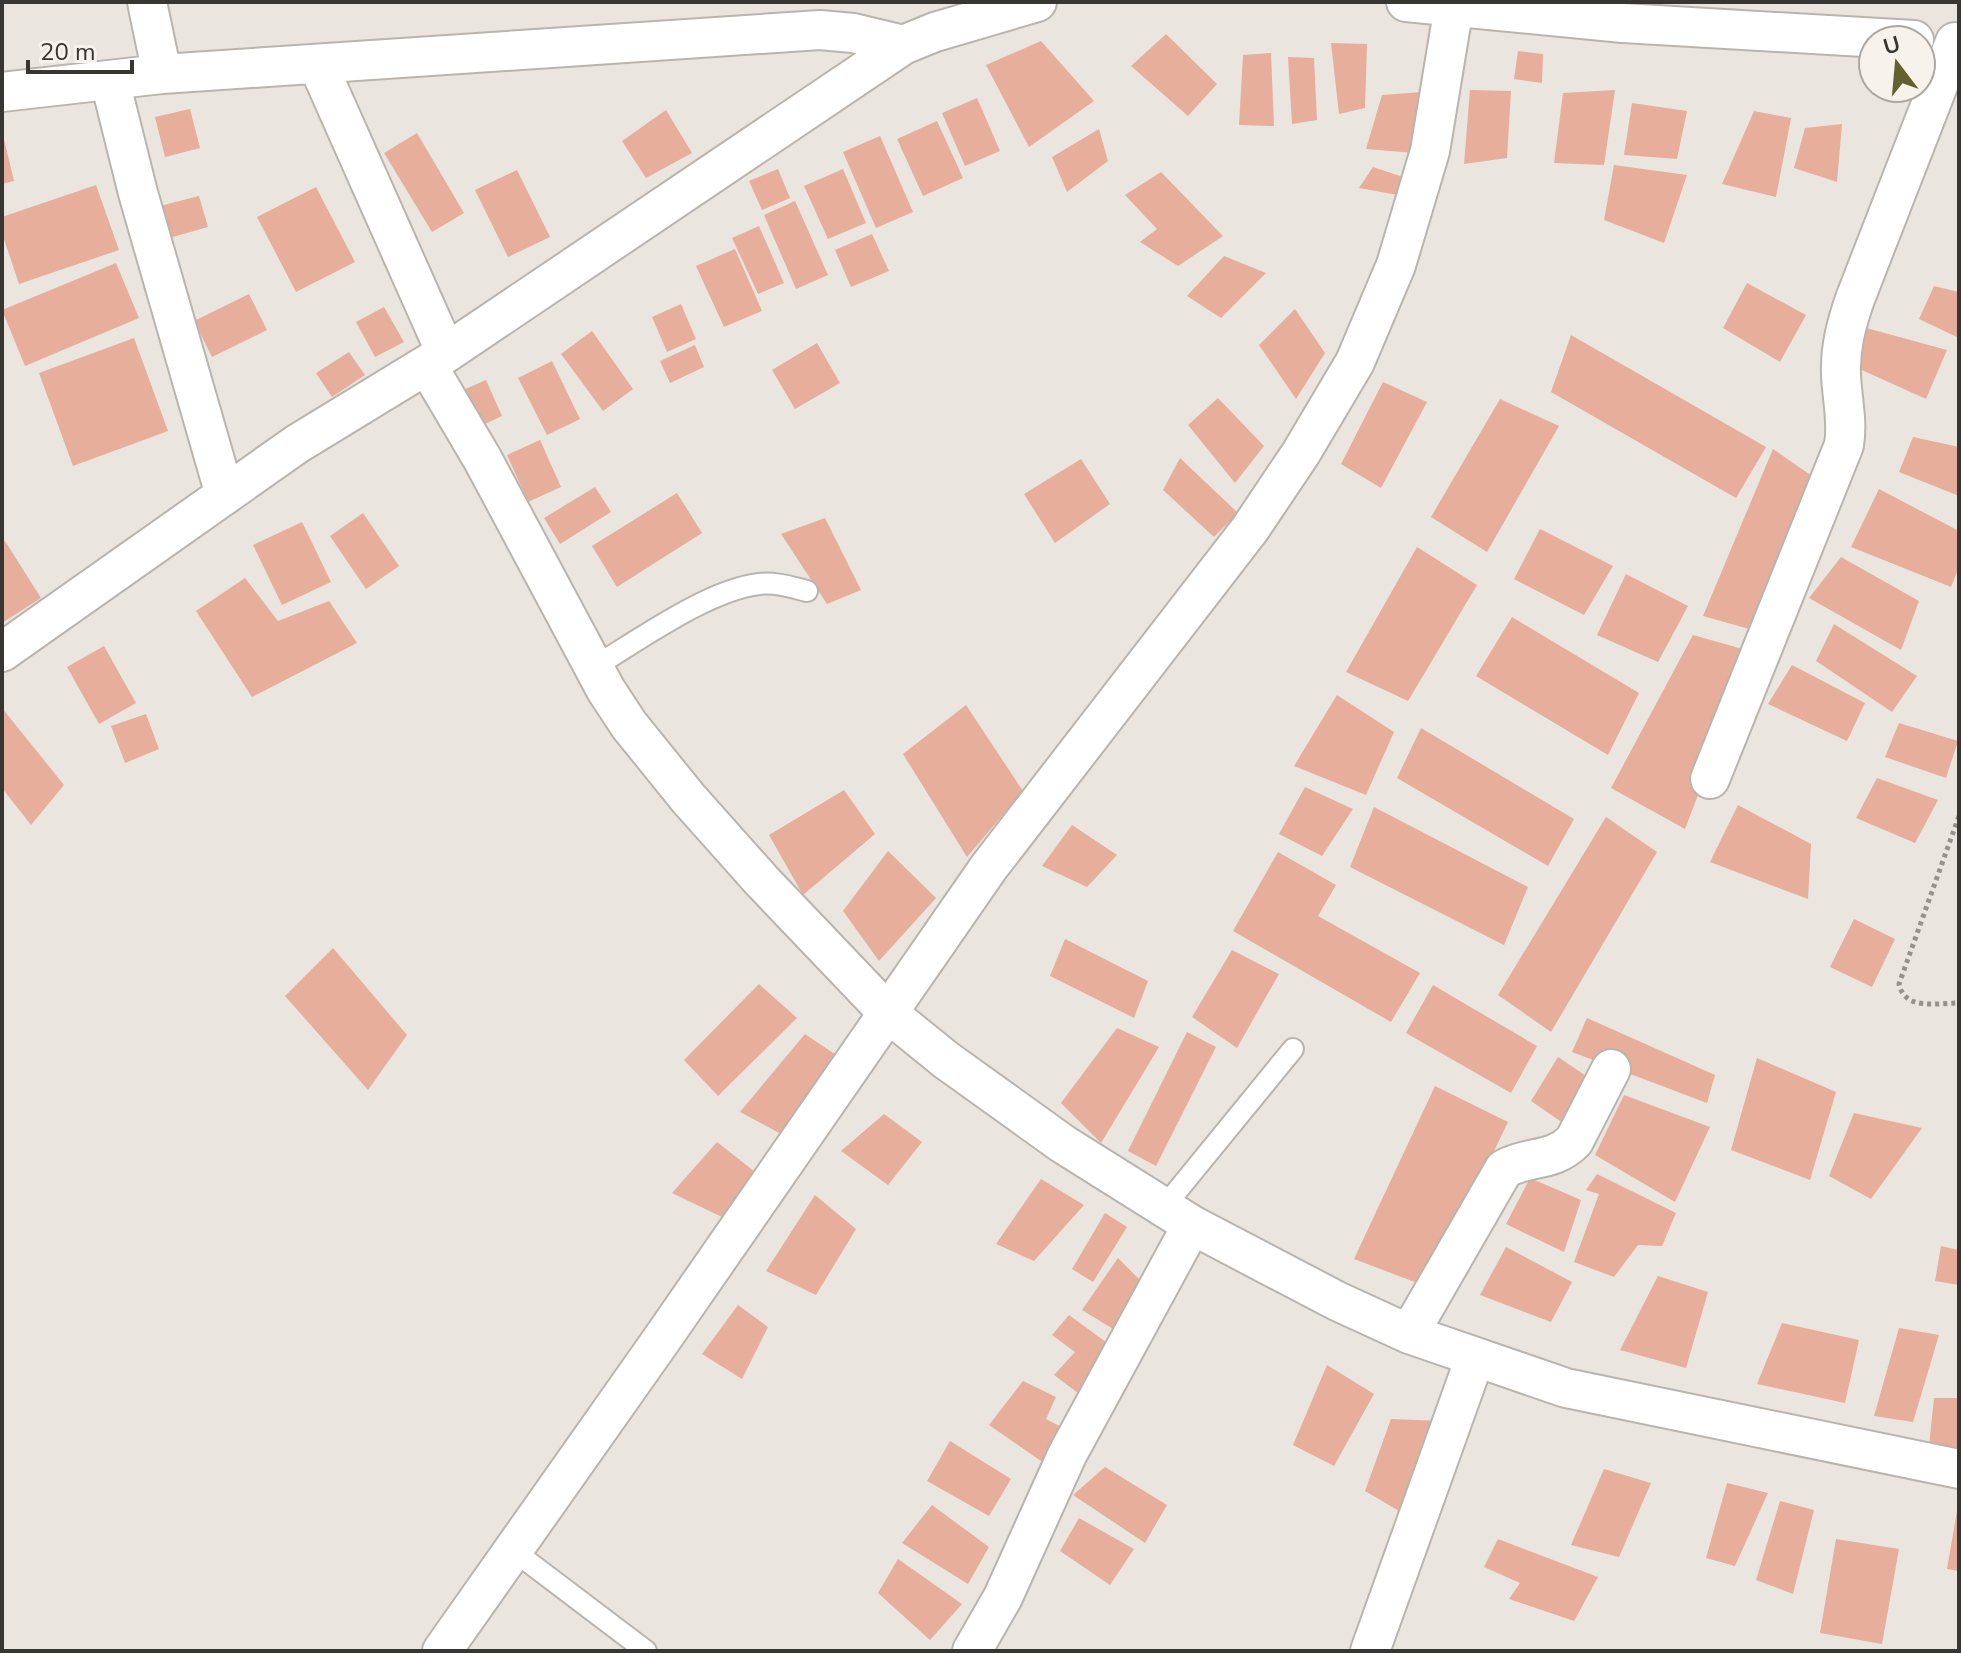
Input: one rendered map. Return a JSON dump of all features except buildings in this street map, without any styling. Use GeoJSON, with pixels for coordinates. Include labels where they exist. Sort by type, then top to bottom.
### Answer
{"type":"FeatureCollection","features":[{"type":"Feature","properties":{"kind":"street"},"geometry":{"type":"LineString","coordinates":[[147,2],[162,74]]}},
{"type":"Feature","properties":{"kind":"street"},"geometry":{"type":"LineString","coordinates":[[2,652],[297,444],[436,359],[903,45],[935,32],[1037,2]]}},
{"type":"Feature","properties":{"kind":"street"},"geometry":{"type":"LineString","coordinates":[[1406,2],[1691,15],[1857,34]]}},
{"type":"Feature","properties":{"kind":"street"},"geometry":{"type":"LineString","coordinates":[[442,1651],[989,867],[1250,529],[1301,453],[1355,362],[1396,265],[1430,151],[1454,6]]}},
{"type":"Feature","properties":{"kind":"street"},"geometry":{"type":"LineString","coordinates":[[2,92],[162,74],[820,30],[853,33],[903,45]]}},
{"type":"Feature","properties":{"kind":"street"},"geometry":{"type":"LineString","coordinates":[[1710,779],[1844,445],[1847,430],[1841,358],[1846,325],[1945,42]]}},
{"type":"Feature","properties":{"kind":"street"},"geometry":{"type":"LineString","coordinates":[[318,65],[436,359],[483,460],[594,667],[629,725],[660,765],[762,881],[888,1013],[946,1060],[1041,1129],[1178,1216],[1337,1301],[1409,1334],[1475,1358],[1607,1398],[1959,1469]]}},
{"type":"Feature","properties":{"kind":"street"},"geometry":{"type":"LineString","coordinates":[[110,81],[138,193],[225,495]]}},
{"type":"Feature","properties":{"kind":"street"},"geometry":{"type":"LineString","coordinates":[[1409,1334],[1504,1169],[1517,1162],[1560,1154],[1568,1147],[1611,1069]]}},
{"type":"Feature","properties":{"kind":"street"},"geometry":{"type":"LineString","coordinates":[[972,1651],[1003,1597],[1178,1216]]}},
{"type":"Feature","properties":{"kind":"street"},"geometry":{"type":"LineString","coordinates":[[1370,1651],[1475,1358]]}},
{"type":"Feature","properties":{"kind":"lane"},"geometry":{"type":"LineString","coordinates":[[594,667],[711,599],[735,590],[758,584],[780,584],[807,591]]}},
{"type":"Feature","properties":{"kind":"lane"},"geometry":{"type":"LineString","coordinates":[[1178,1216],[1293,1049]]}},
{"type":"Feature","properties":{"kind":"lane"},"geometry":{"type":"LineString","coordinates":[[514,1551],[646,1651]]}},
{"type":"Feature","properties":{"kind":"path"},"geometry":{"type":"LineString","coordinates":[[1959,816],[1899,984],[1901,995],[1912,1003],[1959,1003]]}}]}
